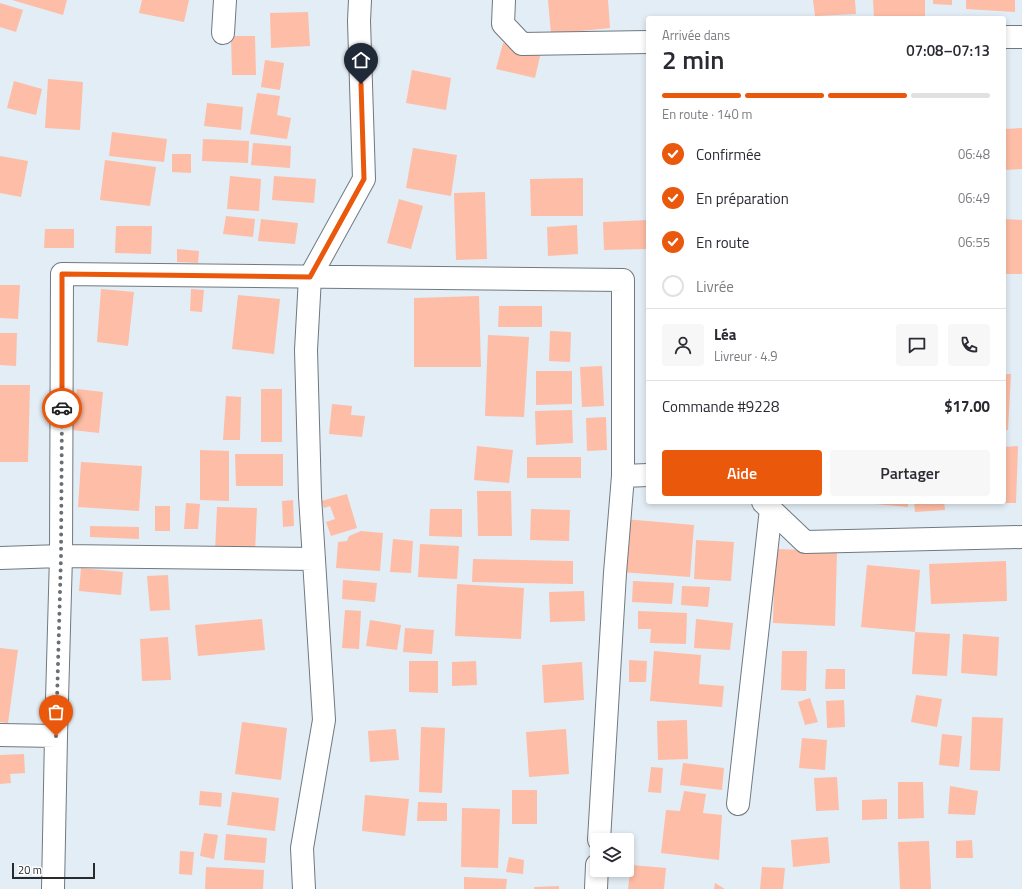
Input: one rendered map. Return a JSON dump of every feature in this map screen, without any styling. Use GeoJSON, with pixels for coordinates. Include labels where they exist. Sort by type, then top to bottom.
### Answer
{"type":"FeatureCollection","features":[{"type":"Feature","properties":{"kind":"street"},"geometry":{"type":"LineString","coordinates":[[223,33],[225,0]]}},
{"type":"Feature","properties":{"kind":"street"},"geometry":{"type":"LineString","coordinates":[[304,889],[302,848],[324,720],[310,496],[306,350],[310,277],[364,179],[358,21],[360,0]]}},
{"type":"Feature","properties":{"kind":"street"},"geometry":{"type":"LineString","coordinates":[[504,0],[503,24],[522,44],[646,42]]}},
{"type":"Feature","properties":{"kind":"street"},"geometry":{"type":"LineString","coordinates":[[1006,37],[1022,37]]}},
{"type":"Feature","properties":{"kind":"street"},"geometry":{"type":"LineString","coordinates":[[53,889],[61,556],[62,274],[623,280],[623,476],[615,573],[599,833]]}},
{"type":"Feature","properties":{"kind":"street"},"geometry":{"type":"LineString","coordinates":[[623,476],[646,475]]}},
{"type":"Feature","properties":{"kind":"street"},"geometry":{"type":"LineString","coordinates":[[767,505],[806,542],[1022,537]]}},
{"type":"Feature","properties":{"kind":"street"},"geometry":{"type":"LineString","coordinates":[[738,804],[767,505]]}},
{"type":"Feature","properties":{"kind":"street"},"geometry":{"type":"LineString","coordinates":[[0,558],[61,556],[314,559]]}},
{"type":"Feature","properties":{"kind":"street"},"geometry":{"type":"LineString","coordinates":[[0,736],[56,736]]}},
{"type":"Feature","properties":{"kind":"street"},"geometry":{"type":"LineString","coordinates":[[596,877],[596,889]]}},
{"type":"Feature","properties":{"kind":"building"},"geometry":{"type":"Polygon","coordinates":[[[12,0],[67,0],[63,15],[12,0]]]}},
{"type":"Feature","properties":{"kind":"building"},"geometry":{"type":"Polygon","coordinates":[[[142,0],[189,0],[184,22],[139,13],[142,0]]]}},
{"type":"Feature","properties":{"kind":"building"},"geometry":{"type":"Polygon","coordinates":[[[548,0],[608,0],[610,28],[551,34],[548,0]]]}},
{"type":"Feature","properties":{"kind":"building"},"geometry":{"type":"Polygon","coordinates":[[[813,0],[855,0],[856,14],[815,16],[813,0]]]}},
{"type":"Feature","properties":{"kind":"building"},"geometry":{"type":"Polygon","coordinates":[[[873,0],[925,0],[925,16],[874,16],[873,0]]]}},
{"type":"Feature","properties":{"kind":"building"},"geometry":{"type":"Polygon","coordinates":[[[933,0],[952,0],[952,5],[933,4],[933,0]]]}},
{"type":"Feature","properties":{"kind":"building"},"geometry":{"type":"Polygon","coordinates":[[[966,0],[1015,0],[1015,12],[966,9],[966,0]]]}},
{"type":"Feature","properties":{"kind":"building"},"geometry":{"type":"Polygon","coordinates":[[[0,3],[23,10],[16,32],[0,27],[0,3]]]}},
{"type":"Feature","properties":{"kind":"building"},"geometry":{"type":"Polygon","coordinates":[[[308,12],[310,46],[271,48],[270,13],[308,12]]]}},
{"type":"Feature","properties":{"kind":"building"},"geometry":{"type":"Polygon","coordinates":[[[231,36],[255,36],[256,75],[232,75],[231,36]]]}},
{"type":"Feature","properties":{"kind":"building"},"geometry":{"type":"Polygon","coordinates":[[[503,43],[541,52],[535,78],[496,69],[503,43]]]}},
{"type":"Feature","properties":{"kind":"building"},"geometry":{"type":"Polygon","coordinates":[[[265,60],[284,63],[280,90],[261,87],[265,60]]]}},
{"type":"Feature","properties":{"kind":"building"},"geometry":{"type":"Polygon","coordinates":[[[412,70],[451,78],[446,110],[406,103],[412,70]]]}},
{"type":"Feature","properties":{"kind":"building"},"geometry":{"type":"Polygon","coordinates":[[[48,79],[83,82],[80,130],[45,128],[48,79]]]}},
{"type":"Feature","properties":{"kind":"building"},"geometry":{"type":"Polygon","coordinates":[[[14,81],[42,89],[36,115],[7,108],[14,81]]]}},
{"type":"Feature","properties":{"kind":"building"},"geometry":{"type":"Polygon","coordinates":[[[257,93],[280,96],[277,115],[291,118],[287,139],[250,134],[257,93]]]}},
{"type":"Feature","properties":{"kind":"building"},"geometry":{"type":"Polygon","coordinates":[[[207,103],[243,107],[241,130],[204,126],[207,103]]]}},
{"type":"Feature","properties":{"kind":"building"},"geometry":{"type":"Polygon","coordinates":[[[1022,128],[1022,169],[1006,170],[1006,129],[1022,128]]]}},
{"type":"Feature","properties":{"kind":"building"},"geometry":{"type":"Polygon","coordinates":[[[112,132],[167,139],[164,162],[109,156],[112,132]]]}},
{"type":"Feature","properties":{"kind":"building"},"geometry":{"type":"Polygon","coordinates":[[[203,139],[249,141],[248,163],[202,161],[203,139]]]}},
{"type":"Feature","properties":{"kind":"building"},"geometry":{"type":"Polygon","coordinates":[[[253,143],[291,146],[290,168],[251,165],[253,143]]]}},
{"type":"Feature","properties":{"kind":"building"},"geometry":{"type":"Polygon","coordinates":[[[413,148],[457,155],[451,196],[406,188],[413,148]]]}},
{"type":"Feature","properties":{"kind":"building"},"geometry":{"type":"Polygon","coordinates":[[[172,154],[191,154],[191,173],[172,172],[172,154]]]}},
{"type":"Feature","properties":{"kind":"building"},"geometry":{"type":"Polygon","coordinates":[[[0,156],[28,161],[21,197],[0,193],[0,156]]]}},
{"type":"Feature","properties":{"kind":"building"},"geometry":{"type":"Polygon","coordinates":[[[105,160],[156,167],[150,206],[100,200],[105,160]]]}},
{"type":"Feature","properties":{"kind":"building"},"geometry":{"type":"Polygon","coordinates":[[[230,176],[261,179],[259,211],[227,209],[230,176]]]}},
{"type":"Feature","properties":{"kind":"building"},"geometry":{"type":"Polygon","coordinates":[[[274,176],[316,179],[314,203],[272,200],[274,176]]]}},
{"type":"Feature","properties":{"kind":"building"},"geometry":{"type":"Polygon","coordinates":[[[583,178],[583,216],[531,216],[530,179],[583,178]]]}},
{"type":"Feature","properties":{"kind":"building"},"geometry":{"type":"Polygon","coordinates":[[[485,192],[487,259],[456,260],[454,193],[485,192]]]}},
{"type":"Feature","properties":{"kind":"building"},"geometry":{"type":"Polygon","coordinates":[[[399,199],[423,206],[411,249],[387,243],[399,199]]]}},
{"type":"Feature","properties":{"kind":"building"},"geometry":{"type":"Polygon","coordinates":[[[226,216],[255,219],[253,237],[223,234],[226,216]]]}},
{"type":"Feature","properties":{"kind":"building"},"geometry":{"type":"Polygon","coordinates":[[[261,219],[298,223],[295,244],[258,241],[261,219]]]}},
{"type":"Feature","properties":{"kind":"building"},"geometry":{"type":"Polygon","coordinates":[[[1006,219],[1022,220],[1022,274],[1006,274],[1006,219]]]}},
{"type":"Feature","properties":{"kind":"building"},"geometry":{"type":"Polygon","coordinates":[[[646,220],[646,249],[604,250],[603,222],[646,220]]]}},
{"type":"Feature","properties":{"kind":"building"},"geometry":{"type":"Polygon","coordinates":[[[577,225],[578,254],[548,256],[547,227],[577,225]]]}},
{"type":"Feature","properties":{"kind":"building"},"geometry":{"type":"Polygon","coordinates":[[[116,226],[152,226],[151,254],[115,253],[116,226]]]}},
{"type":"Feature","properties":{"kind":"building"},"geometry":{"type":"Polygon","coordinates":[[[45,229],[74,229],[74,248],[44,248],[45,229]]]}},
{"type":"Feature","properties":{"kind":"building"},"geometry":{"type":"Polygon","coordinates":[[[177,249],[199,251],[198,263],[177,262],[177,249]]]}},
{"type":"Feature","properties":{"kind":"building"},"geometry":{"type":"Polygon","coordinates":[[[0,285],[20,285],[18,319],[0,318],[0,285]]]}},
{"type":"Feature","properties":{"kind":"building"},"geometry":{"type":"Polygon","coordinates":[[[101,289],[134,292],[128,346],[97,342],[101,289]]]}},
{"type":"Feature","properties":{"kind":"building"},"geometry":{"type":"Polygon","coordinates":[[[191,289],[204,290],[202,312],[190,311],[191,289]]]}},
{"type":"Feature","properties":{"kind":"building"},"geometry":{"type":"Polygon","coordinates":[[[238,295],[280,299],[274,354],[232,349],[238,295]]]}},
{"type":"Feature","properties":{"kind":"building"},"geometry":{"type":"Polygon","coordinates":[[[479,296],[481,367],[414,367],[414,298],[479,296]]]}},
{"type":"Feature","properties":{"kind":"building"},"geometry":{"type":"Polygon","coordinates":[[[499,306],[542,306],[542,327],[498,327],[499,306]]]}},
{"type":"Feature","properties":{"kind":"building"},"geometry":{"type":"Polygon","coordinates":[[[550,331],[571,332],[570,362],[549,361],[550,331]]]}},
{"type":"Feature","properties":{"kind":"building"},"geometry":{"type":"Polygon","coordinates":[[[0,333],[17,333],[16,366],[0,365],[0,333]]]}},
{"type":"Feature","properties":{"kind":"building"},"geometry":{"type":"Polygon","coordinates":[[[488,335],[529,337],[524,417],[485,416],[488,335]]]}},
{"type":"Feature","properties":{"kind":"building"},"geometry":{"type":"Polygon","coordinates":[[[602,366],[604,406],[582,407],[580,367],[602,366]]]}},
{"type":"Feature","properties":{"kind":"building"},"geometry":{"type":"Polygon","coordinates":[[[536,371],[572,371],[572,404],[536,405],[536,371]]]}},
{"type":"Feature","properties":{"kind":"building"},"geometry":{"type":"Polygon","coordinates":[[[1006,374],[1011,374],[1008,430],[1006,430],[1006,374]]]}},
{"type":"Feature","properties":{"kind":"building"},"geometry":{"type":"Polygon","coordinates":[[[0,385],[30,385],[28,462],[0,462],[0,385]]]}},
{"type":"Feature","properties":{"kind":"building"},"geometry":{"type":"Polygon","coordinates":[[[77,389],[103,392],[99,433],[72,430],[77,389]]]}},
{"type":"Feature","properties":{"kind":"building"},"geometry":{"type":"Polygon","coordinates":[[[261,389],[282,389],[282,442],[261,442],[261,389]]]}},
{"type":"Feature","properties":{"kind":"building"},"geometry":{"type":"Polygon","coordinates":[[[226,396],[241,397],[240,440],[223,440],[226,396]]]}},
{"type":"Feature","properties":{"kind":"building"},"geometry":{"type":"Polygon","coordinates":[[[332,404],[352,406],[351,415],[365,416],[362,437],[329,434],[332,404]]]}},
{"type":"Feature","properties":{"kind":"building"},"geometry":{"type":"Polygon","coordinates":[[[572,410],[573,443],[536,445],[535,411],[572,410]]]}},
{"type":"Feature","properties":{"kind":"building"},"geometry":{"type":"Polygon","coordinates":[[[606,417],[607,450],[587,451],[586,418],[606,417]]]}},
{"type":"Feature","properties":{"kind":"building"},"geometry":{"type":"Polygon","coordinates":[[[477,446],[513,450],[509,483],[474,480],[477,446]]]}},
{"type":"Feature","properties":{"kind":"building"},"geometry":{"type":"Polygon","coordinates":[[[1018,446],[1016,503],[1006,503],[1006,447],[1018,446]]]}},
{"type":"Feature","properties":{"kind":"building"},"geometry":{"type":"Polygon","coordinates":[[[200,450],[229,451],[229,501],[200,500],[200,450]]]}},
{"type":"Feature","properties":{"kind":"building"},"geometry":{"type":"Polygon","coordinates":[[[235,454],[283,454],[283,486],[236,486],[235,454]]]}},
{"type":"Feature","properties":{"kind":"building"},"geometry":{"type":"Polygon","coordinates":[[[527,457],[581,457],[581,478],[527,478],[527,457]]]}},
{"type":"Feature","properties":{"kind":"building"},"geometry":{"type":"Polygon","coordinates":[[[81,462],[142,466],[139,511],[78,507],[81,462]]]}},
{"type":"Feature","properties":{"kind":"building"},"geometry":{"type":"Polygon","coordinates":[[[477,491],[511,491],[512,536],[478,536],[477,491]]]}},
{"type":"Feature","properties":{"kind":"building"},"geometry":{"type":"Polygon","coordinates":[[[347,494],[357,528],[331,536],[326,522],[335,519],[330,506],[324,508],[321,501],[347,494]]]}},
{"type":"Feature","properties":{"kind":"building"},"geometry":{"type":"Polygon","coordinates":[[[293,500],[294,526],[283,527],[282,501],[293,500]]]}},
{"type":"Feature","properties":{"kind":"building"},"geometry":{"type":"Polygon","coordinates":[[[186,503],[200,504],[198,529],[184,529],[186,503]]]}},
{"type":"Feature","properties":{"kind":"building"},"geometry":{"type":"Polygon","coordinates":[[[875,504],[908,504],[908,507],[875,504]]]}},
{"type":"Feature","properties":{"kind":"building"},"geometry":{"type":"Polygon","coordinates":[[[914,504],[944,504],[945,510],[915,512],[914,504]]]}},
{"type":"Feature","properties":{"kind":"building"},"geometry":{"type":"Polygon","coordinates":[[[155,506],[170,506],[170,531],[155,531],[155,506]]]}},
{"type":"Feature","properties":{"kind":"building"},"geometry":{"type":"Polygon","coordinates":[[[217,507],[257,508],[255,552],[215,551],[217,507]]]}},
{"type":"Feature","properties":{"kind":"building"},"geometry":{"type":"Polygon","coordinates":[[[430,509],[462,509],[462,537],[429,536],[430,509]]]}},
{"type":"Feature","properties":{"kind":"building"},"geometry":{"type":"Polygon","coordinates":[[[531,509],[570,510],[569,541],[530,540],[531,509]]]}},
{"type":"Feature","properties":{"kind":"building"},"geometry":{"type":"Polygon","coordinates":[[[624,519],[694,525],[690,577],[620,572],[624,519]]]}},
{"type":"Feature","properties":{"kind":"building"},"geometry":{"type":"Polygon","coordinates":[[[90,526],[139,527],[139,539],[90,537],[90,526]]]}},
{"type":"Feature","properties":{"kind":"building"},"geometry":{"type":"Polygon","coordinates":[[[361,531],[383,533],[380,571],[336,568],[338,542],[347,541],[349,536],[361,531]]]}},
{"type":"Feature","properties":{"kind":"building"},"geometry":{"type":"Polygon","coordinates":[[[393,539],[413,541],[411,573],[390,572],[393,539]]]}},
{"type":"Feature","properties":{"kind":"building"},"geometry":{"type":"Polygon","coordinates":[[[696,540],[734,542],[731,581],[694,579],[696,540]]]}},
{"type":"Feature","properties":{"kind":"building"},"geometry":{"type":"Polygon","coordinates":[[[420,544],[459,546],[457,579],[418,577],[420,544]]]}},
{"type":"Feature","properties":{"kind":"building"},"geometry":{"type":"Polygon","coordinates":[[[775,549],[837,551],[835,626],[773,623],[775,549]]]}},
{"type":"Feature","properties":{"kind":"building"},"geometry":{"type":"Polygon","coordinates":[[[473,559],[573,561],[573,584],[472,582],[473,559]]]}},
{"type":"Feature","properties":{"kind":"building"},"geometry":{"type":"Polygon","coordinates":[[[1006,561],[1007,601],[931,604],[929,564],[1006,561]]]}},
{"type":"Feature","properties":{"kind":"building"},"geometry":{"type":"Polygon","coordinates":[[[867,565],[920,570],[915,632],[861,627],[867,565]]]}},
{"type":"Feature","properties":{"kind":"building"},"geometry":{"type":"Polygon","coordinates":[[[81,568],[123,572],[121,595],[79,591],[81,568]]]}},
{"type":"Feature","properties":{"kind":"building"},"geometry":{"type":"Polygon","coordinates":[[[168,575],[170,610],[150,611],[147,576],[168,575]]]}},
{"type":"Feature","properties":{"kind":"building"},"geometry":{"type":"Polygon","coordinates":[[[343,580],[377,583],[375,602],[342,599],[343,580]]]}},
{"type":"Feature","properties":{"kind":"building"},"geometry":{"type":"Polygon","coordinates":[[[633,581],[674,583],[672,604],[632,602],[633,581]]]}},
{"type":"Feature","properties":{"kind":"building"},"geometry":{"type":"Polygon","coordinates":[[[457,584],[524,588],[521,639],[455,636],[457,584]]]}},
{"type":"Feature","properties":{"kind":"building"},"geometry":{"type":"Polygon","coordinates":[[[682,586],[710,587],[708,607],[681,605],[682,586]]]}},
{"type":"Feature","properties":{"kind":"building"},"geometry":{"type":"Polygon","coordinates":[[[584,591],[585,621],[550,622],[549,592],[584,591]]]}},
{"type":"Feature","properties":{"kind":"building"},"geometry":{"type":"Polygon","coordinates":[[[345,610],[361,611],[359,649],[342,648],[345,610]]]}},
{"type":"Feature","properties":{"kind":"building"},"geometry":{"type":"Polygon","coordinates":[[[638,611],[687,613],[686,644],[650,643],[651,629],[638,629],[638,611]]]}},
{"type":"Feature","properties":{"kind":"building"},"geometry":{"type":"Polygon","coordinates":[[[262,619],[265,650],[198,656],[195,625],[262,619]]]}},
{"type":"Feature","properties":{"kind":"building"},"geometry":{"type":"Polygon","coordinates":[[[696,619],[733,623],[730,650],[694,648],[696,619]]]}},
{"type":"Feature","properties":{"kind":"building"},"geometry":{"type":"Polygon","coordinates":[[[370,620],[401,625],[397,650],[366,646],[370,620]]]}},
{"type":"Feature","properties":{"kind":"building"},"geometry":{"type":"Polygon","coordinates":[[[405,628],[434,630],[432,654],[403,652],[405,628]]]}},
{"type":"Feature","properties":{"kind":"building"},"geometry":{"type":"Polygon","coordinates":[[[915,632],[950,634],[947,676],[912,674],[915,632]]]}},
{"type":"Feature","properties":{"kind":"building"},"geometry":{"type":"Polygon","coordinates":[[[963,634],[999,637],[997,676],[961,673],[963,634]]]}},
{"type":"Feature","properties":{"kind":"building"},"geometry":{"type":"Polygon","coordinates":[[[168,637],[171,680],[142,681],[140,639],[168,637]]]}},
{"type":"Feature","properties":{"kind":"building"},"geometry":{"type":"Polygon","coordinates":[[[0,648],[18,650],[8,723],[0,722],[0,648]]]}},
{"type":"Feature","properties":{"kind":"building"},"geometry":{"type":"Polygon","coordinates":[[[654,651],[701,655],[699,684],[724,686],[722,707],[650,701],[654,651]]]}},
{"type":"Feature","properties":{"kind":"building"},"geometry":{"type":"Polygon","coordinates":[[[782,651],[807,651],[806,691],[781,690],[782,651]]]}},
{"type":"Feature","properties":{"kind":"building"},"geometry":{"type":"Polygon","coordinates":[[[629,660],[647,661],[646,682],[629,682],[629,660]]]}},
{"type":"Feature","properties":{"kind":"building"},"geometry":{"type":"Polygon","coordinates":[[[409,661],[438,661],[438,693],[409,692],[409,661]]]}},
{"type":"Feature","properties":{"kind":"building"},"geometry":{"type":"Polygon","coordinates":[[[476,661],[477,685],[452,686],[452,662],[476,661]]]}},
{"type":"Feature","properties":{"kind":"building"},"geometry":{"type":"Polygon","coordinates":[[[582,662],[584,700],[544,703],[542,665],[582,662]]]}},
{"type":"Feature","properties":{"kind":"building"},"geometry":{"type":"Polygon","coordinates":[[[826,669],[845,669],[845,689],[825,689],[826,669]]]}},
{"type":"Feature","properties":{"kind":"building"},"geometry":{"type":"Polygon","coordinates":[[[916,695],[942,699],[937,727],[911,722],[916,695]]]}},
{"type":"Feature","properties":{"kind":"building"},"geometry":{"type":"Polygon","coordinates":[[[810,698],[818,722],[805,725],[798,702],[810,698]]]}},
{"type":"Feature","properties":{"kind":"building"},"geometry":{"type":"Polygon","coordinates":[[[844,700],[845,727],[827,728],[826,701],[844,700]]]}},
{"type":"Feature","properties":{"kind":"building"},"geometry":{"type":"Polygon","coordinates":[[[972,717],[1003,718],[1000,771],[970,770],[972,717]]]}},
{"type":"Feature","properties":{"kind":"building"},"geometry":{"type":"Polygon","coordinates":[[[687,720],[688,759],[658,760],[657,721],[687,720]]]}},
{"type":"Feature","properties":{"kind":"building"},"geometry":{"type":"Polygon","coordinates":[[[242,722],[287,728],[281,780],[235,774],[242,722]]]}},
{"type":"Feature","properties":{"kind":"building"},"geometry":{"type":"Polygon","coordinates":[[[421,727],[445,728],[442,793],[419,792],[421,727]]]}},
{"type":"Feature","properties":{"kind":"building"},"geometry":{"type":"Polygon","coordinates":[[[396,729],[399,760],[370,762],[368,731],[396,729]]]}},
{"type":"Feature","properties":{"kind":"building"},"geometry":{"type":"Polygon","coordinates":[[[566,729],[569,774],[529,777],[526,732],[566,729]]]}},
{"type":"Feature","properties":{"kind":"building"},"geometry":{"type":"Polygon","coordinates":[[[942,734],[962,736],[959,767],[939,765],[942,734]]]}},
{"type":"Feature","properties":{"kind":"building"},"geometry":{"type":"Polygon","coordinates":[[[802,738],[827,740],[825,770],[799,768],[802,738]]]}},
{"type":"Feature","properties":{"kind":"building"},"geometry":{"type":"Polygon","coordinates":[[[24,754],[25,773],[10,774],[11,783],[0,784],[0,755],[24,754]]]}},
{"type":"Feature","properties":{"kind":"building"},"geometry":{"type":"Polygon","coordinates":[[[683,763],[724,768],[722,790],[680,785],[683,763]]]}},
{"type":"Feature","properties":{"kind":"building"},"geometry":{"type":"Polygon","coordinates":[[[651,767],[663,768],[661,793],[648,792],[651,767]]]}},
{"type":"Feature","properties":{"kind":"building"},"geometry":{"type":"Polygon","coordinates":[[[837,777],[839,810],[816,811],[814,778],[837,777]]]}},
{"type":"Feature","properties":{"kind":"building"},"geometry":{"type":"Polygon","coordinates":[[[898,782],[923,782],[924,818],[898,819],[898,782]]]}},
{"type":"Feature","properties":{"kind":"building"},"geometry":{"type":"Polygon","coordinates":[[[950,786],[978,791],[975,815],[948,814],[950,786]]]}},
{"type":"Feature","properties":{"kind":"building"},"geometry":{"type":"Polygon","coordinates":[[[512,790],[537,790],[537,824],[512,824],[512,790]]]}},
{"type":"Feature","properties":{"kind":"building"},"geometry":{"type":"Polygon","coordinates":[[[200,791],[222,793],[221,807],[199,805],[200,791]]]}},
{"type":"Feature","properties":{"kind":"building"},"geometry":{"type":"Polygon","coordinates":[[[684,791],[706,794],[703,813],[722,815],[719,860],[661,853],[666,810],[680,811],[684,791]]]}},
{"type":"Feature","properties":{"kind":"building"},"geometry":{"type":"Polygon","coordinates":[[[232,792],[279,798],[275,831],[227,825],[232,792]]]}},
{"type":"Feature","properties":{"kind":"building"},"geometry":{"type":"Polygon","coordinates":[[[365,795],[409,799],[405,836],[362,831],[365,795]]]}},
{"type":"Feature","properties":{"kind":"building"},"geometry":{"type":"Polygon","coordinates":[[[887,799],[887,819],[862,820],[862,800],[887,799]]]}},
{"type":"Feature","properties":{"kind":"building"},"geometry":{"type":"Polygon","coordinates":[[[418,802],[447,803],[447,821],[417,821],[418,802]]]}},
{"type":"Feature","properties":{"kind":"building"},"geometry":{"type":"Polygon","coordinates":[[[462,808],[500,809],[498,868],[461,867],[462,808]]]}},
{"type":"Feature","properties":{"kind":"building"},"geometry":{"type":"Polygon","coordinates":[[[204,833],[218,835],[214,859],[200,856],[204,833]]]}},
{"type":"Feature","properties":{"kind":"building"},"geometry":{"type":"Polygon","coordinates":[[[226,834],[267,838],[265,863],[224,860],[226,834]]]}},
{"type":"Feature","properties":{"kind":"building"},"geometry":{"type":"Polygon","coordinates":[[[828,837],[830,863],[793,867],[791,840],[828,837]]]}},
{"type":"Feature","properties":{"kind":"building"},"geometry":{"type":"Polygon","coordinates":[[[972,840],[973,858],[956,858],[956,841],[972,840]]]}},
{"type":"Feature","properties":{"kind":"building"},"geometry":{"type":"Polygon","coordinates":[[[929,841],[931,889],[900,889],[898,842],[929,841]]]}},
{"type":"Feature","properties":{"kind":"building"},"geometry":{"type":"Polygon","coordinates":[[[180,851],[194,852],[192,875],[179,874],[180,851]]]}},
{"type":"Feature","properties":{"kind":"building"},"geometry":{"type":"Polygon","coordinates":[[[509,857],[524,860],[523,874],[506,872],[509,857]]]}},
{"type":"Feature","properties":{"kind":"building"},"geometry":{"type":"Polygon","coordinates":[[[634,865],[666,868],[664,889],[628,889],[630,877],[634,877],[634,865]]]}},
{"type":"Feature","properties":{"kind":"building"},"geometry":{"type":"Polygon","coordinates":[[[206,867],[264,870],[263,889],[205,889],[206,867]]]}},
{"type":"Feature","properties":{"kind":"building"},"geometry":{"type":"Polygon","coordinates":[[[762,867],[785,868],[783,889],[760,889],[762,867]]]}},
{"type":"Feature","properties":{"kind":"building"},"geometry":{"type":"Polygon","coordinates":[[[464,877],[507,879],[506,889],[464,889],[464,877]]]}},
{"type":"Feature","properties":{"kind":"building"},"geometry":{"type":"Polygon","coordinates":[[[715,883],[725,889],[714,889],[715,883]]]}},
{"type":"Feature","properties":{"kind":"building"},"geometry":{"type":"Polygon","coordinates":[[[559,886],[559,889],[534,889],[534,887],[559,886]]]}},
{"type":"Feature","properties":{"kind":"way so far"},"geometry":{"type":"LineString","coordinates":[[56,736],[61,556],[62,408]]}},
{"type":"Feature","properties":{"kind":"route"},"geometry":{"type":"LineString","coordinates":[[62,408],[62,274],[310,277],[364,179],[361,84]]}}]}
